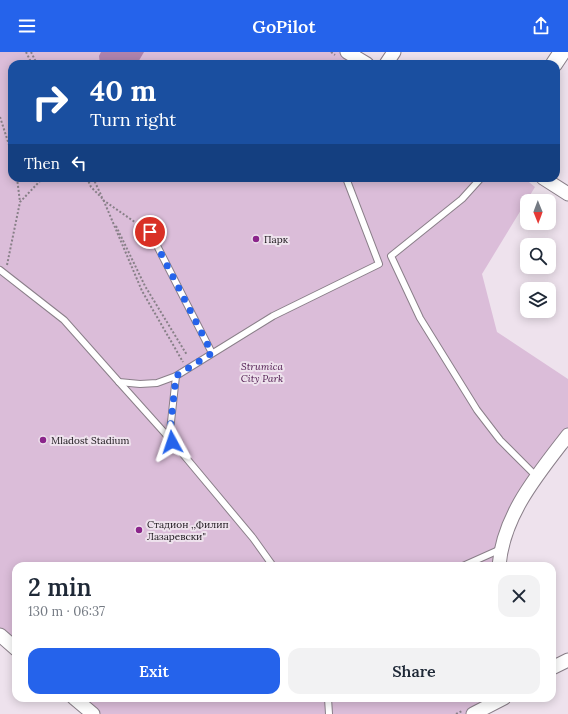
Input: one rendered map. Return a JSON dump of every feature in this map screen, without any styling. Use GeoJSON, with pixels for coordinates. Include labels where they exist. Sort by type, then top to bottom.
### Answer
{"type":"FeatureCollection","features":[{"type":"Feature","properties":{"kind":"street"},"geometry":{"type":"LineString","coordinates":[[347,52],[359,60]]}},
{"type":"Feature","properties":{"kind":"street"},"geometry":{"type":"LineString","coordinates":[[549,182],[568,194]]}},
{"type":"Feature","properties":{"kind":"street"},"geometry":{"type":"LineString","coordinates":[[500,562],[502,548],[514,513],[536,476],[568,436]]}},
{"type":"Feature","properties":{"kind":"street"},"geometry":{"type":"LineString","coordinates":[[0,635],[12,645]]}},
{"type":"Feature","properties":{"kind":"street"},"geometry":{"type":"LineString","coordinates":[[556,666],[568,660]]}},
{"type":"Feature","properties":{"kind":"street"},"geometry":{"type":"LineString","coordinates":[[79,702],[93,714]]}},
{"type":"Feature","properties":{"kind":"street"},"geometry":{"type":"LineString","coordinates":[[473,714],[491,710],[500,702]]}},
{"type":"Feature","properties":{"kind":"lane"},"geometry":{"type":"LineString","coordinates":[[348,182],[379,264]]}},
{"type":"Feature","properties":{"kind":"lane"},"geometry":{"type":"LineString","coordinates":[[119,382],[140,384],[158,383],[176,376],[273,316],[379,264],[462,199],[477,182]]}},
{"type":"Feature","properties":{"kind":"lane"},"geometry":{"type":"LineString","coordinates":[[150,232],[212,353]]}},
{"type":"Feature","properties":{"kind":"lane"},"geometry":{"type":"LineString","coordinates":[[390,256],[420,318],[477,410],[500,440],[536,476]]}},
{"type":"Feature","properties":{"kind":"lane"},"geometry":{"type":"LineString","coordinates":[[3,271],[64,320],[172,442],[253,538],[269,562]]}},
{"type":"Feature","properties":{"kind":"lane"},"geometry":{"type":"LineString","coordinates":[[172,442],[170,431],[176,376]]}},
{"type":"Feature","properties":{"kind":"lane"},"geometry":{"type":"LineString","coordinates":[[472,562],[502,548]]}},
{"type":"Feature","properties":{"kind":"lane"},"geometry":{"type":"LineString","coordinates":[[328,702],[329,714]]}},
{"type":"Feature","properties":{"kind":"path"},"geometry":{"type":"LineString","coordinates":[[0,117],[8,142]]}},
{"type":"Feature","properties":{"kind":"path"},"geometry":{"type":"LineString","coordinates":[[3,271],[20,202],[18,182]]}},
{"type":"Feature","properties":{"kind":"path"},"geometry":{"type":"LineString","coordinates":[[20,202],[39,182]]}},
{"type":"Feature","properties":{"kind":"path"},"geometry":{"type":"LineString","coordinates":[[89,182],[91,188],[103,199],[150,232]]}},
{"type":"Feature","properties":{"kind":"path"},"geometry":{"type":"LineString","coordinates":[[95,182],[145,286],[187,355]]}},
{"type":"Feature","properties":{"kind":"path"},"geometry":{"type":"LineString","coordinates":[[103,199],[142,291],[187,370]]}},
{"type":"Feature","properties":{"kind":"green space","name":"Strumica City Park"},"geometry":{"type":"Polygon","coordinates":[[[0,52],[347,52],[360,60],[8,60],[8,182],[529,182],[535,187],[531,194],[520,194],[520,212],[482,274],[497,332],[568,379],[568,435],[524,495],[500,562],[12,562],[12,646],[0,635],[0,52]]]}},
{"type":"Feature","properties":{"kind":"green space"},"geometry":{"type":"Polygon","coordinates":[[[79,702],[496,702],[473,714],[93,714],[79,702]]]}},
{"type":"Feature","properties":{"kind":"shaded area"},"geometry":{"type":"Polygon","coordinates":[[[101,52],[144,52],[139,60],[100,60],[99,56],[101,52]]]}},
{"type":"Feature","properties":{"kind":"place","name":"Парк"},"geometry":{"type":"Point","coordinates":[256,239]}},
{"type":"Feature","properties":{"kind":"place","name":"Mladost Stadium"},"geometry":{"type":"Point","coordinates":[43,440]}},
{"type":"Feature","properties":{"kind":"place","name":"Стадион ,,Филип Лазаревски\""},"geometry":{"type":"Point","coordinates":[139,530]}},
{"type":"Feature","properties":{"kind":"route"},"geometry":{"type":"LineString","coordinates":[[150,232],[212,353],[176,376],[170,431],[172,442]]}}]}
